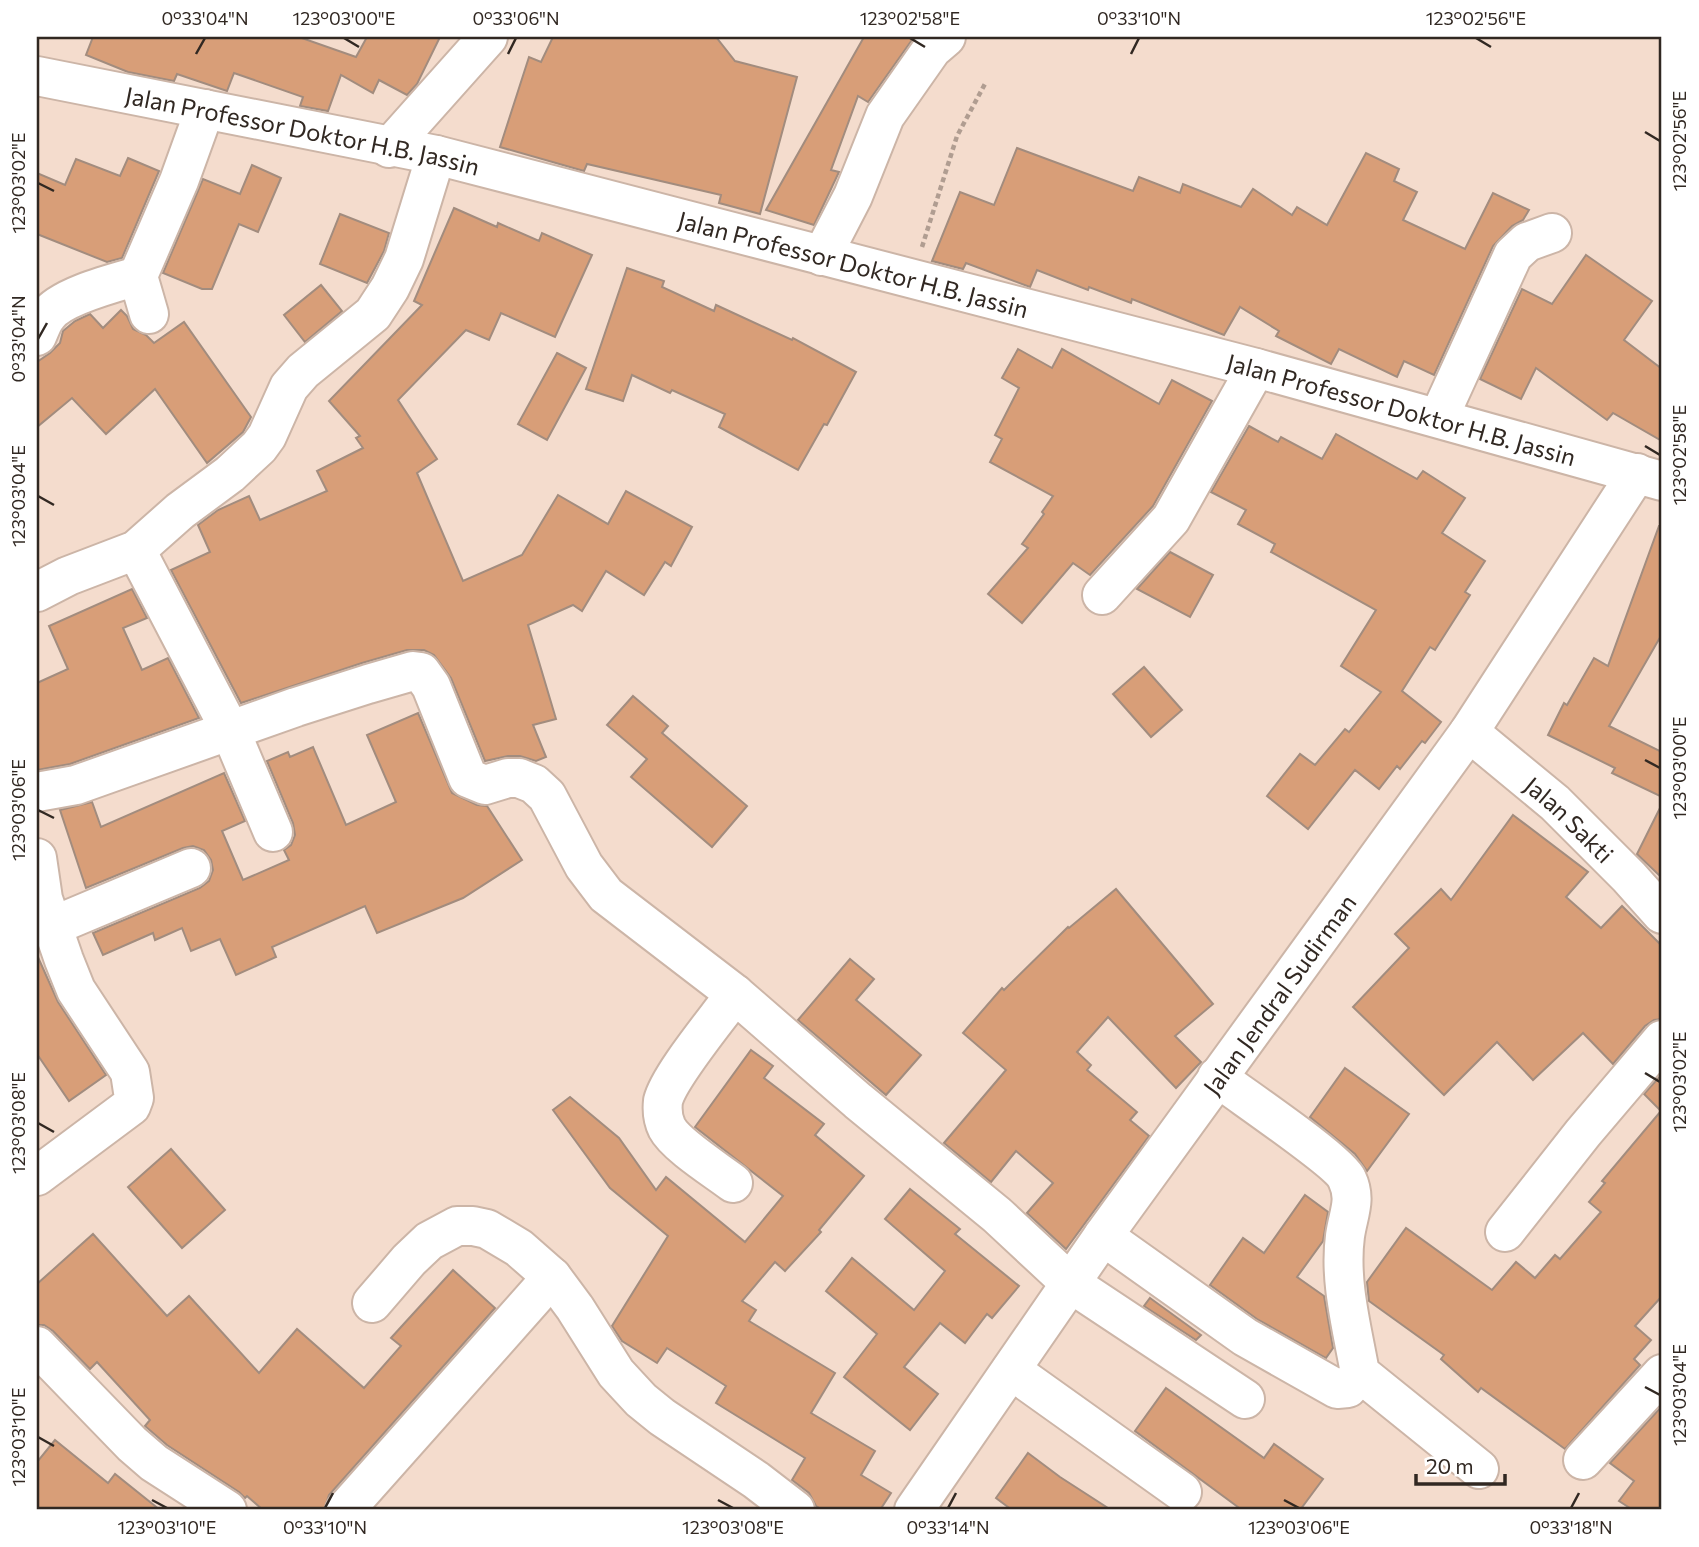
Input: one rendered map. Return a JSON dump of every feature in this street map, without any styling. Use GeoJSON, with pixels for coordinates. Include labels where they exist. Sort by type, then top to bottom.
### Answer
{"type":"FeatureCollection","features":[{"type":"Feature","properties":{"kind":"main road"},"geometry":{"type":"LineString","coordinates":[[389,148],[488,37]]}},
{"type":"Feature","properties":{"kind":"main road"},"geometry":{"type":"LineString","coordinates":[[822,256],[853,195],[885,116],[932,50],[946,37]]}},
{"type":"Feature","properties":{"kind":"main road","name":"Jalan Professor Doktor H.B. Jassin"},"geometry":{"type":"LineString","coordinates":[[37,76],[389,148],[436,155],[1256,368],[1650,477]]}},
{"type":"Feature","properties":{"kind":"main road"},"geometry":{"type":"LineString","coordinates":[[149,314],[138,276],[205,109]]}},
{"type":"Feature","properties":{"kind":"main road"},"geometry":{"type":"LineString","coordinates":[[37,592],[68,576],[136,550],[180,511],[246,460],[267,436],[289,387],[303,371],[373,314],[390,288],[404,259],[436,155]]}},
{"type":"Feature","properties":{"kind":"main road"},"geometry":{"type":"LineString","coordinates":[[1439,417],[1513,255],[1527,242],[1552,233]]}},
{"type":"Feature","properties":{"kind":"main road"},"geometry":{"type":"LineString","coordinates":[[37,336],[47,316],[59,304],[138,276]]}},
{"type":"Feature","properties":{"kind":"main road"},"geometry":{"type":"LineString","coordinates":[[1102,595],[1171,519],[1256,368]]}},
{"type":"Feature","properties":{"kind":"main road","name":"Jalan Jendral Sudirman"},"geometry":{"type":"LineString","coordinates":[[914,1510],[1103,1236],[1469,732],[1650,477]]}},
{"type":"Feature","properties":{"kind":"main road"},"geometry":{"type":"LineString","coordinates":[[136,550],[230,730],[273,832]]}},
{"type":"Feature","properties":{"kind":"main road"},"geometry":{"type":"LineString","coordinates":[[37,792],[87,782],[368,684],[412,671],[421,672],[431,685],[468,778],[485,785],[508,778],[519,778],[534,784],[547,796],[584,866],[606,895],[735,994],[828,1076],[997,1215],[1070,1283],[1245,1399]]}},
{"type":"Feature","properties":{"kind":"main road","name":"Jalan Sakti"},"geometry":{"type":"LineString","coordinates":[[1469,732],[1555,803],[1662,915]]}},
{"type":"Feature","properties":{"kind":"main road"},"geometry":{"type":"LineString","coordinates":[[37,858],[43,899],[76,990],[130,1072],[134,1098],[131,1106],[37,1176]]}},
{"type":"Feature","properties":{"kind":"main road"},"geometry":{"type":"LineString","coordinates":[[52,926],[191,868]]}},
{"type":"Feature","properties":{"kind":"main road"},"geometry":{"type":"LineString","coordinates":[[733,1183],[675,1138],[667,1128],[663,1114],[666,1094],[676,1076],[735,994]]}},
{"type":"Feature","properties":{"kind":"main road"},"geometry":{"type":"LineString","coordinates":[[1505,1232],[1583,1133],[1662,1040]]}},
{"type":"Feature","properties":{"kind":"main road"},"geometry":{"type":"LineString","coordinates":[[1217,1077],[1346,1176],[1353,1199],[1345,1234],[1342,1267],[1360,1373],[1479,1469]]}},
{"type":"Feature","properties":{"kind":"main road"},"geometry":{"type":"LineString","coordinates":[[372,1303],[429,1241],[457,1226],[487,1229],[519,1248],[552,1277],[616,1373],[641,1400],[795,1510]]}},
{"type":"Feature","properties":{"kind":"main road"},"geometry":{"type":"LineString","coordinates":[[1103,1236],[1245,1338],[1337,1388],[1348,1388],[1360,1373]]}},
{"type":"Feature","properties":{"kind":"main road"},"geometry":{"type":"LineString","coordinates":[[345,1510],[552,1277]]}},
{"type":"Feature","properties":{"kind":"main road"},"geometry":{"type":"LineString","coordinates":[[37,1346],[132,1444],[154,1463],[227,1510]]}},
{"type":"Feature","properties":{"kind":"main road"},"geometry":{"type":"LineString","coordinates":[[1011,1370],[1182,1492]]}},
{"type":"Feature","properties":{"kind":"main road"},"geometry":{"type":"LineString","coordinates":[[1583,1460],[1662,1374]]}},
{"type":"Feature","properties":{"kind":"path"},"geometry":{"type":"LineString","coordinates":[[913,278],[957,136],[986,82]]}},
{"type":"Feature","properties":{"kind":"building"},"geometry":{"type":"Polygon","coordinates":[[[93,37],[299,37],[356,57],[367,37],[440,37],[417,84],[407,95],[379,80],[373,93],[341,75],[328,111],[300,106],[303,97],[234,73],[227,91],[177,74],[174,81],[128,72],[86,55],[93,37]]]}},
{"type":"Feature","properties":{"kind":"building"},"geometry":{"type":"Polygon","coordinates":[[[553,37],[716,37],[735,61],[797,77],[760,214],[719,203],[721,195],[587,164],[584,171],[500,147],[529,57],[541,62],[553,37]]]}},
{"type":"Feature","properties":{"kind":"building"},"geometry":{"type":"Polygon","coordinates":[[[864,37],[914,37],[868,102],[858,96],[831,170],[839,172],[814,225],[766,210],[864,37]]]}},
{"type":"Feature","properties":{"kind":"building"},"geometry":{"type":"Polygon","coordinates":[[[1017,148],[1133,191],[1139,177],[1180,193],[1183,184],[1241,207],[1253,189],[1292,215],[1297,207],[1327,225],[1366,153],[1399,169],[1394,181],[1417,192],[1403,220],[1465,249],[1493,193],[1529,210],[1523,220],[1512,226],[1493,246],[1434,375],[1404,361],[1397,377],[1339,349],[1331,364],[1276,336],[1279,331],[1240,307],[1224,335],[1132,299],[1131,303],[1089,287],[1088,290],[1037,270],[1030,287],[966,263],[963,269],[932,261],[960,192],[994,205],[1017,148]]]}},
{"type":"Feature","properties":{"kind":"building"},"geometry":{"type":"Polygon","coordinates":[[[128,158],[159,171],[122,258],[107,262],[37,234],[37,173],[65,185],[76,159],[120,176],[128,158]]]}},
{"type":"Feature","properties":{"kind":"building"},"geometry":{"type":"Polygon","coordinates":[[[252,165],[281,178],[258,232],[239,224],[212,289],[202,289],[163,273],[203,179],[240,194],[252,165]]]}},
{"type":"Feature","properties":{"kind":"building"},"geometry":{"type":"Polygon","coordinates":[[[454,208],[497,227],[498,223],[539,241],[542,233],[592,255],[555,337],[501,313],[489,340],[466,330],[398,400],[437,459],[417,473],[463,581],[522,555],[558,495],[608,524],[626,491],[692,527],[671,566],[665,562],[644,595],[606,571],[582,611],[573,605],[528,625],[556,719],[533,725],[546,757],[536,761],[520,756],[508,756],[485,761],[451,678],[434,655],[424,650],[407,650],[362,663],[241,703],[171,570],[210,552],[198,525],[218,510],[249,496],[260,520],[327,491],[317,471],[363,448],[356,438],[360,436],[329,401],[422,305],[414,301],[454,208]]]}},
{"type":"Feature","properties":{"kind":"building"},"geometry":{"type":"Polygon","coordinates":[[[340,214],[389,233],[384,251],[367,283],[320,264],[340,214]]]}},
{"type":"Feature","properties":{"kind":"building"},"geometry":{"type":"Polygon","coordinates":[[[1586,255],[1652,301],[1624,340],[1662,369],[1662,441],[1613,413],[1607,420],[1536,368],[1521,399],[1480,379],[1522,289],[1552,304],[1586,255]]]}},
{"type":"Feature","properties":{"kind":"building"},"geometry":{"type":"Polygon","coordinates":[[[627,268],[664,281],[662,287],[714,311],[716,305],[792,340],[793,338],[856,372],[798,470],[719,427],[725,414],[672,390],[670,393],[632,375],[623,401],[586,389],[627,268]]]}},
{"type":"Feature","properties":{"kind":"building"},"geometry":{"type":"Polygon","coordinates":[[[321,285],[342,311],[305,342],[284,315],[321,285]]]}},
{"type":"Feature","properties":{"kind":"building"},"geometry":{"type":"Polygon","coordinates":[[[121,310],[133,329],[146,335],[154,343],[184,322],[251,417],[243,432],[207,463],[155,389],[106,434],[72,398],[37,427],[37,362],[60,343],[63,331],[75,321],[90,314],[103,328],[121,310]]]}},
{"type":"Feature","properties":{"kind":"building"},"geometry":{"type":"Polygon","coordinates":[[[1018,349],[1052,368],[1062,349],[1159,404],[1172,380],[1212,401],[1153,506],[1090,575],[1073,563],[1022,623],[988,594],[1028,548],[1022,544],[1044,514],[1042,512],[1053,496],[990,462],[1002,439],[995,435],[1019,388],[1002,378],[1018,349]]]}},
{"type":"Feature","properties":{"kind":"building"},"geometry":{"type":"Polygon","coordinates":[[[557,353],[586,368],[547,440],[518,424],[557,353]]]}},
{"type":"Feature","properties":{"kind":"building"},"geometry":{"type":"Polygon","coordinates":[[[1249,426],[1278,442],[1281,437],[1322,459],[1336,434],[1417,479],[1423,471],[1465,498],[1442,533],[1485,561],[1465,592],[1470,595],[1435,650],[1430,647],[1402,691],[1441,722],[1425,743],[1422,741],[1400,769],[1397,766],[1379,789],[1355,770],[1308,829],[1267,796],[1300,754],[1315,765],[1345,729],[1349,732],[1381,692],[1341,666],[1376,610],[1271,552],[1275,544],[1238,524],[1246,510],[1211,492],[1249,426]]]}},
{"type":"Feature","properties":{"kind":"building"},"geometry":{"type":"Polygon","coordinates":[[[1659,526],[1662,526],[1662,634],[1609,726],[1662,752],[1662,797],[1612,773],[1615,768],[1548,735],[1564,703],[1567,705],[1594,658],[1608,666],[1659,526]]]}},
{"type":"Feature","properties":{"kind":"building"},"geometry":{"type":"Polygon","coordinates":[[[1170,552],[1213,575],[1190,617],[1137,589],[1170,552]]]}},
{"type":"Feature","properties":{"kind":"building"},"geometry":{"type":"Polygon","coordinates":[[[132,589],[147,618],[123,628],[142,670],[168,658],[199,718],[70,764],[37,770],[37,683],[68,669],[49,626],[132,589]]]}},
{"type":"Feature","properties":{"kind":"building"},"geometry":{"type":"Polygon","coordinates":[[[1144,667],[1182,710],[1151,737],[1113,694],[1144,667]]]}},
{"type":"Feature","properties":{"kind":"building"},"geometry":{"type":"Polygon","coordinates":[[[633,696],[668,726],[662,733],[747,806],[712,847],[631,777],[647,759],[607,725],[633,696]]]}},
{"type":"Feature","properties":{"kind":"building"},"geometry":{"type":"Polygon","coordinates":[[[418,713],[452,793],[477,805],[487,806],[522,860],[463,898],[377,933],[365,906],[272,947],[276,957],[236,975],[220,939],[191,951],[182,928],[155,940],[153,933],[103,955],[93,933],[200,888],[209,881],[213,870],[211,860],[204,850],[193,846],[183,848],[86,888],[60,810],[92,802],[101,827],[224,773],[245,821],[222,831],[243,880],[289,860],[284,850],[291,845],[295,835],[293,823],[267,761],[288,752],[290,757],[313,747],[346,825],[396,802],[367,735],[418,713]]]}},
{"type":"Feature","properties":{"kind":"building"},"geometry":{"type":"Polygon","coordinates":[[[1662,804],[1662,878],[1637,854],[1662,804]]]}},
{"type":"Feature","properties":{"kind":"building"},"geometry":{"type":"Polygon","coordinates":[[[1513,815],[1588,872],[1566,897],[1601,928],[1622,906],[1662,946],[1662,1019],[1654,1020],[1645,1026],[1613,1064],[1583,1033],[1533,1080],[1497,1042],[1444,1095],[1353,1007],[1409,948],[1395,934],[1441,889],[1451,900],[1513,815]]]}},
{"type":"Feature","properties":{"kind":"building"},"geometry":{"type":"Polygon","coordinates":[[[1116,889],[1213,1004],[1175,1036],[1201,1062],[1176,1088],[1108,1017],[1077,1052],[1091,1065],[1087,1070],[1137,1112],[1130,1120],[1149,1136],[1066,1249],[1027,1213],[1053,1183],[1016,1151],[991,1182],[944,1143],[1006,1070],[963,1033],[1002,988],[1004,990],[1068,927],[1116,889]]]}},
{"type":"Feature","properties":{"kind":"building"},"geometry":{"type":"Polygon","coordinates":[[[37,955],[58,1002],[106,1075],[69,1101],[37,1054],[37,955]]]}},
{"type":"Feature","properties":{"kind":"building"},"geometry":{"type":"Polygon","coordinates":[[[850,959],[874,979],[856,1000],[921,1055],[886,1095],[798,1020],[850,959]]]}},
{"type":"Feature","properties":{"kind":"building"},"geometry":{"type":"Polygon","coordinates":[[[751,1050],[773,1066],[764,1078],[824,1124],[815,1135],[864,1176],[819,1230],[821,1232],[785,1271],[775,1262],[742,1301],[756,1310],[749,1321],[835,1373],[811,1413],[875,1451],[861,1475],[891,1493],[880,1510],[823,1510],[816,1506],[809,1493],[792,1480],[805,1458],[716,1403],[726,1386],[667,1348],[657,1363],[622,1341],[612,1326],[668,1236],[610,1188],[553,1110],[570,1097],[619,1138],[656,1190],[666,1177],[745,1242],[783,1196],[695,1127],[751,1050]]]}},
{"type":"Feature","properties":{"kind":"building"},"geometry":{"type":"Polygon","coordinates":[[[1345,1068],[1409,1114],[1367,1171],[1355,1154],[1310,1117],[1345,1068]]]}},
{"type":"Feature","properties":{"kind":"building"},"geometry":{"type":"Polygon","coordinates":[[[1662,1074],[1662,1296],[1635,1326],[1651,1340],[1634,1359],[1640,1365],[1565,1449],[1481,1388],[1478,1392],[1441,1359],[1444,1355],[1369,1301],[1367,1282],[1406,1228],[1492,1290],[1516,1262],[1535,1278],[1555,1255],[1560,1259],[1601,1212],[1589,1202],[1605,1183],[1602,1181],[1661,1111],[1644,1094],[1662,1074]]]}},
{"type":"Feature","properties":{"kind":"building"},"geometry":{"type":"Polygon","coordinates":[[[171,1149],[225,1210],[182,1248],[128,1187],[171,1149]]]}},
{"type":"Feature","properties":{"kind":"building"},"geometry":{"type":"Polygon","coordinates":[[[910,1189],[960,1229],[955,1234],[1019,1286],[992,1318],[987,1314],[965,1343],[940,1323],[904,1367],[938,1394],[910,1430],[844,1377],[877,1334],[826,1291],[852,1258],[914,1310],[945,1271],[885,1219],[910,1189]]]}},
{"type":"Feature","properties":{"kind":"building"},"geometry":{"type":"Polygon","coordinates":[[[1305,1195],[1328,1212],[1323,1241],[1297,1277],[1324,1296],[1333,1348],[1326,1358],[1257,1319],[1210,1285],[1243,1238],[1264,1253],[1305,1195]]]}},
{"type":"Feature","properties":{"kind":"building"},"geometry":{"type":"Polygon","coordinates":[[[93,1234],[167,1316],[189,1296],[259,1373],[297,1329],[364,1388],[401,1346],[391,1338],[453,1270],[495,1308],[329,1495],[324,1510],[263,1510],[247,1496],[245,1498],[167,1445],[145,1426],[150,1420],[97,1362],[90,1369],[53,1331],[44,1325],[37,1325],[37,1284],[93,1234]]]}},
{"type":"Feature","properties":{"kind":"building"},"geometry":{"type":"Polygon","coordinates":[[[1150,1298],[1201,1335],[1196,1340],[1144,1306],[1150,1298]]]}},
{"type":"Feature","properties":{"kind":"building"},"geometry":{"type":"Polygon","coordinates":[[[1166,1388],[1264,1458],[1274,1444],[1323,1479],[1300,1510],[1242,1510],[1135,1431],[1166,1388]]]}},
{"type":"Feature","properties":{"kind":"building"},"geometry":{"type":"Polygon","coordinates":[[[1662,1406],[1662,1510],[1633,1510],[1619,1501],[1634,1481],[1610,1463],[1662,1406]]]}},
{"type":"Feature","properties":{"kind":"building"},"geometry":{"type":"Polygon","coordinates":[[[55,1440],[108,1483],[115,1474],[160,1510],[37,1510],[37,1462],[55,1440]]]}},
{"type":"Feature","properties":{"kind":"building"},"geometry":{"type":"Polygon","coordinates":[[[1028,1453],[1111,1510],[1012,1510],[996,1498],[1028,1453]]]}}]}
